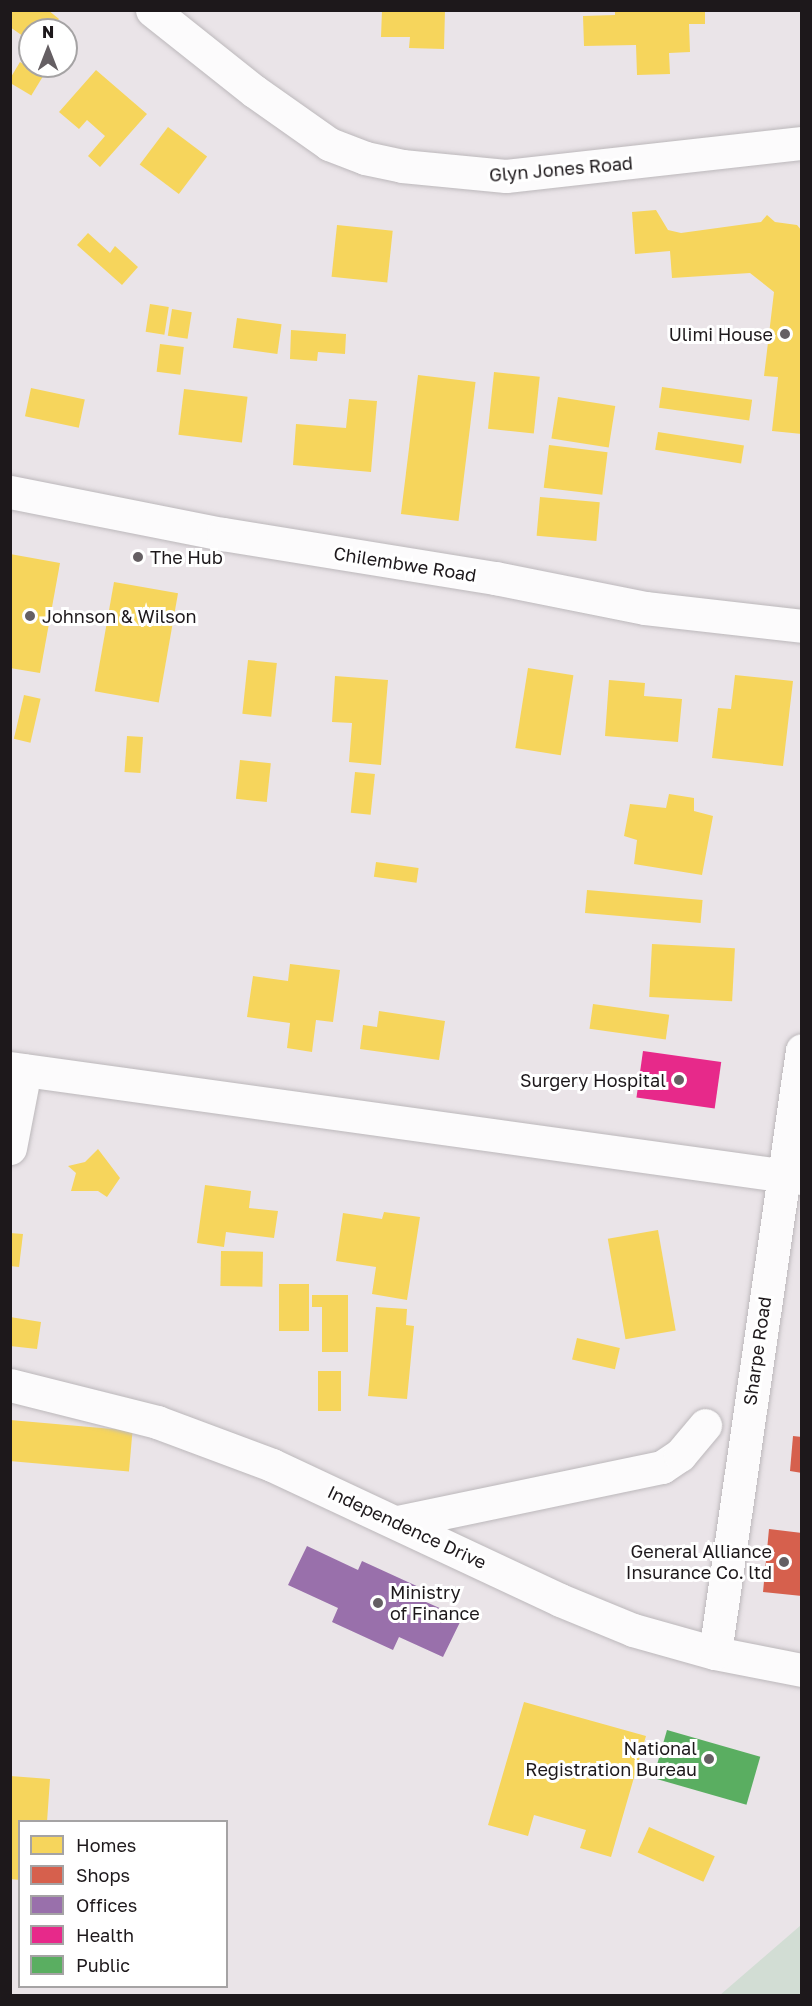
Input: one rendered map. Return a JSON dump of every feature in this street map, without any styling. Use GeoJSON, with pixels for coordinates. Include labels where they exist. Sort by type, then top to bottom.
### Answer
{"type":"FeatureCollection","features":[{"type":"Feature","properties":{"kind":"street","name":"Glyn Jones Road"},"geometry":{"type":"LineString","coordinates":[[152,10],[254,91],[330,144],[365,158],[402,166],[506,176],[801,143]]}},
{"type":"Feature","properties":{"kind":"street","name":"Chilembwe Road"},"geometry":{"type":"LineString","coordinates":[[10,492],[223,534],[495,578],[645,608],[801,626]]}},
{"type":"Feature","properties":{"kind":"street","name":"Sharpe Road"},"geometry":{"type":"LineString","coordinates":[[715,1653],[792,1177],[801,1050]]}},
{"type":"Feature","properties":{"kind":"street"},"geometry":{"type":"LineString","coordinates":[[10,1148],[18,1069],[792,1177]]}},
{"type":"Feature","properties":{"kind":"street","name":"Independence Drive"},"geometry":{"type":"LineString","coordinates":[[10,1385],[158,1422],[272,1465],[398,1522],[560,1600],[633,1630],[715,1653],[801,1670]]}},
{"type":"Feature","properties":{"kind":"street"},"geometry":{"type":"LineString","coordinates":[[398,1522],[662,1467],[680,1455],[705,1425]]}},
{"type":"Feature","properties":{"kind":"shaded area"},"geometry":{"type":"Polygon","coordinates":[[[801,1925],[801,1995],[720,1995],[801,1925]]]}},
{"type":"Feature","properties":{"kind":"building: Homes"},"geometry":{"type":"Polygon","coordinates":[[[12,10],[48,10],[58,18],[18,18],[18,33],[10,27],[12,10]]]}},
{"type":"Feature","properties":{"kind":"building: Homes"},"geometry":{"type":"Polygon","coordinates":[[[382,10],[445,10],[444,49],[409,48],[410,37],[381,37],[382,10]]]}},
{"type":"Feature","properties":{"kind":"building: Homes"},"geometry":{"type":"Polygon","coordinates":[[[615,10],[705,10],[705,24],[689,24],[690,52],[669,53],[670,74],[637,75],[636,45],[584,46],[583,16],[615,15],[615,10]]]}},
{"type":"Feature","properties":{"kind":"building: Homes"},"geometry":{"type":"Polygon","coordinates":[[[18,65],[18,78],[42,78],[31,96],[10,83],[18,65]]]}},
{"type":"Feature","properties":{"kind":"building: Homes"},"geometry":{"type":"Polygon","coordinates":[[[96,70],[147,114],[100,167],[88,156],[105,136],[87,120],[79,129],[59,112],[96,70]]]}},
{"type":"Feature","properties":{"kind":"building: Homes"},"geometry":{"type":"Polygon","coordinates":[[[168,127],[207,156],[179,194],[140,165],[168,127]]]}},
{"type":"Feature","properties":{"kind":"building: Homes","name":"Ulimi House"},"geometry":{"type":"Polygon","coordinates":[[[656,210],[668,230],[681,233],[761,222],[767,215],[775,222],[797,225],[802,231],[802,434],[772,431],[778,377],[764,376],[774,292],[750,273],[672,278],[670,251],[635,254],[632,212],[656,210]]]}},
{"type":"Feature","properties":{"kind":"building: Homes"},"geometry":{"type":"Polygon","coordinates":[[[337,225],[393,231],[387,283],[332,277],[337,225]]]}},
{"type":"Feature","properties":{"kind":"building: Homes"},"geometry":{"type":"Polygon","coordinates":[[[88,233],[110,253],[115,246],[138,267],[122,285],[77,245],[88,233]]]}},
{"type":"Feature","properties":{"kind":"building: Homes"},"geometry":{"type":"Polygon","coordinates":[[[150,304],[169,307],[164,335],[146,332],[150,304]]]}},
{"type":"Feature","properties":{"kind":"building: Homes"},"geometry":{"type":"Polygon","coordinates":[[[172,309],[192,312],[188,339],[168,336],[172,309]]]}},
{"type":"Feature","properties":{"kind":"building: Homes"},"geometry":{"type":"Polygon","coordinates":[[[237,318],[282,324],[277,354],[233,348],[237,318]]]}},
{"type":"Feature","properties":{"kind":"building: Homes"},"geometry":{"type":"Polygon","coordinates":[[[291,330],[346,334],[345,354],[318,352],[317,361],[290,359],[291,330]]]}},
{"type":"Feature","properties":{"kind":"building: Homes"},"geometry":{"type":"Polygon","coordinates":[[[160,344],[184,347],[180,375],[157,372],[160,344]]]}},
{"type":"Feature","properties":{"kind":"building: Homes"},"geometry":{"type":"Polygon","coordinates":[[[494,372],[540,377],[534,433],[488,429],[494,372]]]}},
{"type":"Feature","properties":{"kind":"building: Homes"},"geometry":{"type":"Polygon","coordinates":[[[418,375],[476,382],[459,521],[401,514],[418,375]]]}},
{"type":"Feature","properties":{"kind":"building: Homes"},"geometry":{"type":"Polygon","coordinates":[[[662,387],[752,400],[749,420],[659,408],[662,387]]]}},
{"type":"Feature","properties":{"kind":"building: Homes"},"geometry":{"type":"Polygon","coordinates":[[[31,388],[85,399],[79,428],[25,416],[31,388]]]}},
{"type":"Feature","properties":{"kind":"building: Homes"},"geometry":{"type":"Polygon","coordinates":[[[184,389],[248,397],[242,442],[178,435],[184,389]]]}},
{"type":"Feature","properties":{"kind":"building: Homes"},"geometry":{"type":"Polygon","coordinates":[[[558,397],[615,406],[609,448],[551,438],[558,397]]]}},
{"type":"Feature","properties":{"kind":"building: Homes"},"geometry":{"type":"Polygon","coordinates":[[[349,399],[377,401],[371,472],[293,465],[296,424],[346,428],[349,399]]]}},
{"type":"Feature","properties":{"kind":"building: Homes"},"geometry":{"type":"Polygon","coordinates":[[[658,432],[744,446],[741,463],[655,450],[658,432]]]}},
{"type":"Feature","properties":{"kind":"building: Homes"},"geometry":{"type":"Polygon","coordinates":[[[549,445],[608,452],[602,495],[544,488],[549,445]]]}},
{"type":"Feature","properties":{"kind":"building: Homes"},"geometry":{"type":"Polygon","coordinates":[[[540,497],[600,502],[596,541],[537,536],[540,497]]]}},
{"type":"Feature","properties":{"kind":"building: Homes","name":"Johnson & Wilson"},"geometry":{"type":"Polygon","coordinates":[[[10,554],[60,563],[40,673],[10,668],[10,554]]]}},
{"type":"Feature","properties":{"kind":"building: Homes"},"geometry":{"type":"Polygon","coordinates":[[[114,582],[178,593],[159,703],[95,691],[114,582]]]}},
{"type":"Feature","properties":{"kind":"building: Homes"},"geometry":{"type":"Polygon","coordinates":[[[248,660],[277,663],[271,717],[242,714],[248,660]]]}},
{"type":"Feature","properties":{"kind":"building: Homes"},"geometry":{"type":"Polygon","coordinates":[[[528,668],[573,675],[561,755],[515,748],[528,668]]]}},
{"type":"Feature","properties":{"kind":"building: Homes"},"geometry":{"type":"Polygon","coordinates":[[[735,675],[793,681],[783,766],[712,758],[718,708],[731,709],[735,675]]]}},
{"type":"Feature","properties":{"kind":"building: Homes"},"geometry":{"type":"Polygon","coordinates":[[[335,676],[388,680],[381,765],[349,762],[352,723],[332,722],[335,676]]]}},
{"type":"Feature","properties":{"kind":"building: Homes"},"geometry":{"type":"Polygon","coordinates":[[[609,680],[645,683],[644,696],[682,699],[678,742],[605,736],[609,680]]]}},
{"type":"Feature","properties":{"kind":"building: Homes"},"geometry":{"type":"Polygon","coordinates":[[[24,695],[41,699],[30,743],[14,739],[24,695]]]}},
{"type":"Feature","properties":{"kind":"building: Homes"},"geometry":{"type":"Polygon","coordinates":[[[127,736],[143,737],[140,773],[124,772],[127,736]]]}},
{"type":"Feature","properties":{"kind":"building: Homes"},"geometry":{"type":"Polygon","coordinates":[[[240,760],[271,763],[267,802],[236,799],[240,760]]]}},
{"type":"Feature","properties":{"kind":"building: Homes"},"geometry":{"type":"Polygon","coordinates":[[[355,772],[375,774],[371,815],[351,813],[355,772]]]}},
{"type":"Feature","properties":{"kind":"building: Homes"},"geometry":{"type":"Polygon","coordinates":[[[669,794],[694,798],[694,811],[713,816],[702,875],[634,864],[637,840],[624,836],[630,804],[666,808],[669,794]]]}},
{"type":"Feature","properties":{"kind":"building: Homes"},"geometry":{"type":"Polygon","coordinates":[[[376,862],[419,868],[416,883],[374,877],[376,862]]]}},
{"type":"Feature","properties":{"kind":"building: Homes"},"geometry":{"type":"Polygon","coordinates":[[[587,890],[703,900],[701,923],[585,913],[587,890]]]}},
{"type":"Feature","properties":{"kind":"building: Homes"},"geometry":{"type":"Polygon","coordinates":[[[652,944],[735,948],[732,1001],[649,997],[652,944]]]}},
{"type":"Feature","properties":{"kind":"building: Homes"},"geometry":{"type":"Polygon","coordinates":[[[290,964],[340,970],[333,1022],[316,1020],[312,1052],[287,1048],[290,1023],[247,1017],[253,976],[288,981],[290,964]]]}},
{"type":"Feature","properties":{"kind":"building: Homes"},"geometry":{"type":"Polygon","coordinates":[[[593,1004],[669,1015],[666,1039],[590,1029],[593,1004]]]}},
{"type":"Feature","properties":{"kind":"building: Homes"},"geometry":{"type":"Polygon","coordinates":[[[379,1011],[445,1021],[439,1060],[360,1049],[363,1025],[377,1027],[379,1011]]]}},
{"type":"Feature","properties":{"kind":"building: Homes"},"geometry":{"type":"Polygon","coordinates":[[[98,1149],[120,1178],[107,1197],[98,1191],[71,1191],[76,1173],[68,1166],[85,1162],[98,1149]]]}},
{"type":"Feature","properties":{"kind":"building: Homes"},"geometry":{"type":"Polygon","coordinates":[[[205,1185],[251,1191],[249,1208],[278,1211],[274,1238],[226,1232],[224,1247],[197,1243],[205,1185]]]}},
{"type":"Feature","properties":{"kind":"building: Homes"},"geometry":{"type":"Polygon","coordinates":[[[384,1212],[420,1217],[407,1300],[372,1294],[376,1267],[336,1261],[343,1213],[382,1219],[384,1212]]]}},
{"type":"Feature","properties":{"kind":"building: Homes"},"geometry":{"type":"Polygon","coordinates":[[[658,1230],[676,1330],[625,1339],[608,1239],[658,1230]]]}},
{"type":"Feature","properties":{"kind":"building: Homes"},"geometry":{"type":"Polygon","coordinates":[[[10,1233],[23,1234],[19,1267],[10,1266],[10,1233]]]}},
{"type":"Feature","properties":{"kind":"building: Homes"},"geometry":{"type":"Polygon","coordinates":[[[221,1251],[263,1252],[262,1287],[220,1286],[221,1251]]]}},
{"type":"Feature","properties":{"kind":"building: Homes"},"geometry":{"type":"Polygon","coordinates":[[[279,1284],[309,1284],[309,1331],[279,1331],[279,1284]]]}},
{"type":"Feature","properties":{"kind":"building: Homes"},"geometry":{"type":"Polygon","coordinates":[[[312,1295],[348,1295],[348,1352],[322,1352],[322,1307],[312,1307],[312,1295]]]}},
{"type":"Feature","properties":{"kind":"building: Homes"},"geometry":{"type":"Polygon","coordinates":[[[376,1307],[407,1309],[406,1325],[414,1326],[407,1399],[368,1396],[376,1307]]]}},
{"type":"Feature","properties":{"kind":"building: Homes"},"geometry":{"type":"Polygon","coordinates":[[[10,1317],[41,1322],[37,1349],[10,1346],[10,1317]]]}},
{"type":"Feature","properties":{"kind":"building: Homes"},"geometry":{"type":"Polygon","coordinates":[[[577,1338],[620,1348],[615,1369],[572,1359],[577,1338]]]}},
{"type":"Feature","properties":{"kind":"building: Homes"},"geometry":{"type":"Polygon","coordinates":[[[318,1371],[341,1371],[341,1411],[318,1411],[318,1371]]]}},
{"type":"Feature","properties":{"kind":"building: Homes"},"geometry":{"type":"Polygon","coordinates":[[[10,1420],[133,1431],[129,1472],[10,1461],[10,1420]]]}},
{"type":"Feature","properties":{"kind":"building: Homes"},"geometry":{"type":"Polygon","coordinates":[[[524,1702],[646,1736],[611,1857],[580,1848],[586,1830],[534,1815],[528,1836],[488,1825],[524,1702]]]}},
{"type":"Feature","properties":{"kind":"building: Homes"},"geometry":{"type":"Polygon","coordinates":[[[10,1776],[50,1779],[47,1820],[18,1820],[18,1880],[10,1879],[10,1776]]]}},
{"type":"Feature","properties":{"kind":"building: Homes"},"geometry":{"type":"Polygon","coordinates":[[[649,1827],[715,1856],[703,1882],[638,1853],[649,1827]]]}},
{"type":"Feature","properties":{"kind":"building: Shops"},"geometry":{"type":"Polygon","coordinates":[[[793,1436],[802,1437],[802,1473],[790,1471],[793,1436]]]}},
{"type":"Feature","properties":{"kind":"building: Shops","name":"General Alliance Insurance Co. ltd"},"geometry":{"type":"Polygon","coordinates":[[[769,1529],[802,1533],[802,1596],[763,1592],[769,1529]]]}},
{"type":"Feature","properties":{"kind":"building: Offices","name":"Ministry of Finance"},"geometry":{"type":"Polygon","coordinates":[[[307,1546],[358,1570],[362,1561],[421,1588],[417,1598],[462,1618],[443,1657],[399,1637],[393,1650],[332,1622],[338,1608],[288,1585],[307,1546]]]}},
{"type":"Feature","properties":{"kind":"building: Health","name":"Surgery Hospital"},"geometry":{"type":"Polygon","coordinates":[[[643,1051],[721,1062],[715,1109],[636,1098],[643,1051]]]}},
{"type":"Feature","properties":{"kind":"building: Public"},"geometry":{"type":"Polygon","coordinates":[[[667,1730],[760,1757],[746,1805],[653,1778],[667,1730]]]}},
{"type":"Feature","properties":{"kind":"place","name":"Ulimi House"},"geometry":{"type":"Point","coordinates":[785,334]}},
{"type":"Feature","properties":{"kind":"place","name":"The Hub"},"geometry":{"type":"Point","coordinates":[138,557]}},
{"type":"Feature","properties":{"kind":"place","name":"Johnson & Wilson"},"geometry":{"type":"Point","coordinates":[30,616]}},
{"type":"Feature","properties":{"kind":"place","name":"Surgery Hospital"},"geometry":{"type":"Point","coordinates":[679,1080]}},
{"type":"Feature","properties":{"kind":"place","name":"General Alliance Insurance Co. ltd"},"geometry":{"type":"Point","coordinates":[784,1562]}},
{"type":"Feature","properties":{"kind":"place","name":"Ministry of Finance"},"geometry":{"type":"Point","coordinates":[378,1603]}},
{"type":"Feature","properties":{"kind":"place","name":"National Registration Bureau"},"geometry":{"type":"Point","coordinates":[709,1759]}}]}
